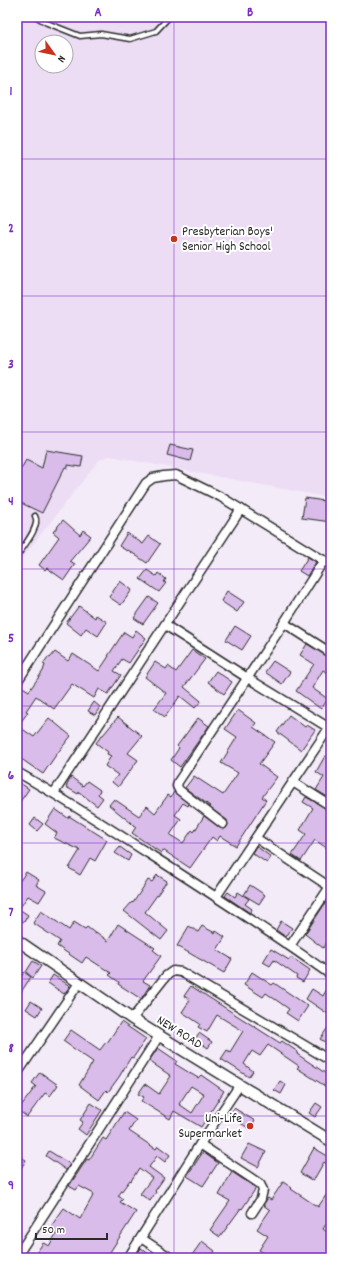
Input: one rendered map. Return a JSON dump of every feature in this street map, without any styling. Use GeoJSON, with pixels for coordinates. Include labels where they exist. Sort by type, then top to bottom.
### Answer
{"type":"FeatureCollection","features":[{"type":"Feature","properties":{"kind":"street"},"geometry":{"type":"LineString","coordinates":[[17,682],[146,483],[153,478],[176,476],[221,497],[327,563],[246,678],[178,782],[177,786],[179,790],[223,824]]}},
{"type":"Feature","properties":{"kind":"street"},"geometry":{"type":"LineString","coordinates":[[54,793],[241,509]]}},
{"type":"Feature","properties":{"kind":"street"},"geometry":{"type":"LineString","coordinates":[[284,623],[331,653]]}},
{"type":"Feature","properties":{"kind":"street"},"geometry":{"type":"LineString","coordinates":[[165,625],[246,678],[330,728],[216,897]]}},
{"type":"Feature","properties":{"kind":"street"},"geometry":{"type":"LineString","coordinates":[[17,772],[54,793],[216,897],[331,975]]}},
{"type":"Feature","properties":{"kind":"street"},"geometry":{"type":"LineString","coordinates":[[293,782],[331,806]]}},
{"type":"Feature","properties":{"kind":"street"},"geometry":{"type":"LineString","coordinates":[[256,838],[330,886],[290,946]]}},
{"type":"Feature","properties":{"kind":"street","name":"NEW ROAD"},"geometry":{"type":"LineString","coordinates":[[17,940],[132,1019],[331,1141]]}},
{"type":"Feature","properties":{"kind":"street"},"geometry":{"type":"LineString","coordinates":[[132,1019],[166,976],[173,971],[181,972],[331,1061]]}},
{"type":"Feature","properties":{"kind":"street"},"geometry":{"type":"LineString","coordinates":[[17,1074],[79,983]]}},
{"type":"Feature","properties":{"kind":"street"},"geometry":{"type":"LineString","coordinates":[[17,1256],[159,1036]]}},
{"type":"Feature","properties":{"kind":"street"},"geometry":{"type":"LineString","coordinates":[[128,1258],[200,1144],[239,1086]]}},
{"type":"Feature","properties":{"kind":"street"},"geometry":{"type":"LineString","coordinates":[[200,1144],[260,1184],[263,1190],[261,1198],[252,1213]]}},
{"type":"Feature","properties":{"kind":"street"},"geometry":{"type":"LineString","coordinates":[[141,1238],[171,1258]]}},
{"type":"Feature","properties":{"kind":"lane"},"geometry":{"type":"LineString","coordinates":[[37,17],[47,23],[80,36],[102,34],[130,39],[156,31],[169,17]]}},
{"type":"Feature","properties":{"kind":"lane"},"geometry":{"type":"LineString","coordinates":[[17,556],[29,539],[36,525],[37,519],[35,516]]}},
{"type":"Feature","properties":{"kind":"shaded area","name":"Presbyterian Boys' Senior High School"},"geometry":{"type":"Polygon","coordinates":[[[17,17],[331,17],[331,498],[109,456],[99,460],[17,565],[17,17]]]}},
{"type":"Feature","properties":{"kind":"building"},"geometry":{"type":"Polygon","coordinates":[[[170,445],[193,450],[190,461],[167,455],[170,445]]]}},
{"type":"Feature","properties":{"kind":"building"},"geometry":{"type":"Polygon","coordinates":[[[46,450],[83,456],[81,467],[68,465],[68,468],[65,467],[42,513],[17,501],[17,476],[26,460],[42,468],[46,450]]]}},
{"type":"Feature","properties":{"kind":"building"},"geometry":{"type":"Polygon","coordinates":[[[305,498],[331,502],[331,522],[302,518],[305,498]]]}},
{"type":"Feature","properties":{"kind":"building"},"geometry":{"type":"Polygon","coordinates":[[[63,520],[80,535],[83,530],[91,536],[70,561],[75,564],[64,580],[47,568],[45,570],[39,565],[59,537],[53,532],[63,520]]]}},
{"type":"Feature","properties":{"kind":"building"},"geometry":{"type":"Polygon","coordinates":[[[127,533],[143,544],[149,536],[160,544],[147,563],[128,550],[127,551],[119,546],[127,533]]]}},
{"type":"Feature","properties":{"kind":"building"},"geometry":{"type":"Polygon","coordinates":[[[308,557],[316,562],[307,576],[299,571],[308,557]]]}},
{"type":"Feature","properties":{"kind":"building"},"geometry":{"type":"Polygon","coordinates":[[[147,570],[156,576],[158,573],[166,579],[164,582],[166,583],[159,592],[140,579],[147,570]]]}},
{"type":"Feature","properties":{"kind":"building"},"geometry":{"type":"Polygon","coordinates":[[[120,581],[132,590],[121,605],[109,597],[120,581]]]}},
{"type":"Feature","properties":{"kind":"building"},"geometry":{"type":"Polygon","coordinates":[[[227,591],[244,602],[237,612],[221,601],[227,591]]]}},
{"type":"Feature","properties":{"kind":"building"},"geometry":{"type":"Polygon","coordinates":[[[149,597],[158,603],[143,624],[134,618],[149,597]]]}},
{"type":"Feature","properties":{"kind":"building"},"geometry":{"type":"Polygon","coordinates":[[[79,606],[95,618],[96,615],[107,622],[98,636],[86,628],[81,635],[66,623],[79,606]]]}},
{"type":"Feature","properties":{"kind":"building"},"geometry":{"type":"Polygon","coordinates":[[[235,626],[251,636],[242,650],[226,640],[235,626]]]}},
{"type":"Feature","properties":{"kind":"building"},"geometry":{"type":"Polygon","coordinates":[[[136,630],[146,638],[129,663],[122,659],[114,671],[121,675],[108,694],[99,689],[94,698],[72,684],[54,709],[36,696],[26,711],[28,712],[18,726],[34,737],[49,718],[71,736],[43,774],[17,756],[20,751],[17,749],[17,690],[21,686],[29,691],[43,671],[45,665],[43,664],[48,657],[50,658],[55,652],[68,661],[73,654],[99,671],[124,632],[132,637],[136,630]]]}},
{"type":"Feature","properties":{"kind":"building"},"geometry":{"type":"Polygon","coordinates":[[[307,644],[331,658],[331,675],[323,670],[312,688],[328,699],[321,709],[296,691],[314,664],[300,655],[307,644]]]}},
{"type":"Feature","properties":{"kind":"building"},"geometry":{"type":"Polygon","coordinates":[[[192,650],[205,659],[184,687],[201,701],[195,708],[180,696],[165,717],[154,709],[166,693],[145,677],[155,662],[166,669],[168,666],[176,672],[192,650]]]}},
{"type":"Feature","properties":{"kind":"building"},"geometry":{"type":"Polygon","coordinates":[[[273,661],[290,672],[282,684],[265,672],[273,661]]]}},
{"type":"Feature","properties":{"kind":"building"},"geometry":{"type":"Polygon","coordinates":[[[216,671],[232,682],[224,694],[208,682],[216,671]]]}},
{"type":"Feature","properties":{"kind":"building"},"geometry":{"type":"Polygon","coordinates":[[[94,702],[100,707],[95,715],[88,711],[94,702]]]}},
{"type":"Feature","properties":{"kind":"building"},"geometry":{"type":"Polygon","coordinates":[[[238,710],[256,723],[253,727],[275,742],[259,764],[277,777],[262,797],[266,800],[236,846],[220,836],[217,841],[212,837],[190,868],[163,850],[161,853],[132,833],[136,827],[109,805],[114,799],[139,816],[147,806],[155,813],[168,795],[171,797],[174,792],[189,804],[188,806],[183,803],[175,815],[181,819],[170,835],[183,843],[192,830],[194,832],[204,816],[220,828],[225,829],[228,825],[227,820],[185,788],[194,776],[223,795],[238,773],[221,763],[237,737],[225,729],[238,710]]]}},
{"type":"Feature","properties":{"kind":"building"},"geometry":{"type":"Polygon","coordinates":[[[289,715],[305,727],[307,725],[315,730],[301,750],[277,732],[289,715]]]}},
{"type":"Feature","properties":{"kind":"building"},"geometry":{"type":"Polygon","coordinates":[[[118,717],[142,736],[128,753],[138,760],[118,787],[112,782],[118,775],[105,766],[111,756],[96,743],[118,717]]]}},
{"type":"Feature","properties":{"kind":"building"},"geometry":{"type":"Polygon","coordinates":[[[198,718],[209,726],[180,767],[171,760],[179,748],[177,746],[198,718]]]}},
{"type":"Feature","properties":{"kind":"building"},"geometry":{"type":"Polygon","coordinates":[[[325,756],[331,759],[331,799],[316,790],[324,777],[316,772],[325,756]]]}},
{"type":"Feature","properties":{"kind":"building"},"geometry":{"type":"Polygon","coordinates":[[[71,777],[83,786],[87,781],[100,790],[98,794],[103,798],[97,806],[79,792],[78,794],[66,787],[71,777]]]}},
{"type":"Feature","properties":{"kind":"building"},"geometry":{"type":"Polygon","coordinates":[[[17,781],[29,789],[17,806],[17,781]]]}},
{"type":"Feature","properties":{"kind":"building"},"geometry":{"type":"Polygon","coordinates":[[[306,797],[331,811],[331,851],[315,840],[301,861],[292,855],[306,834],[300,830],[313,808],[303,802],[306,797]]]}},
{"type":"Feature","properties":{"kind":"building"},"geometry":{"type":"Polygon","coordinates":[[[55,809],[107,840],[95,861],[90,858],[80,875],[69,868],[80,850],[54,838],[57,833],[45,824],[55,809]]]}},
{"type":"Feature","properties":{"kind":"building"},"geometry":{"type":"Polygon","coordinates":[[[35,818],[43,824],[37,831],[30,825],[35,818]]]}},
{"type":"Feature","properties":{"kind":"building"},"geometry":{"type":"Polygon","coordinates":[[[256,846],[271,857],[267,863],[252,853],[256,846]]]}},
{"type":"Feature","properties":{"kind":"building"},"geometry":{"type":"Polygon","coordinates":[[[120,847],[131,855],[128,861],[115,853],[120,847]]]}},
{"type":"Feature","properties":{"kind":"building"},"geometry":{"type":"Polygon","coordinates":[[[26,872],[39,880],[36,885],[46,891],[39,902],[28,896],[19,909],[28,915],[24,922],[17,918],[17,885],[26,872]]]}},
{"type":"Feature","properties":{"kind":"building"},"geometry":{"type":"Polygon","coordinates":[[[157,875],[167,881],[145,912],[168,931],[161,940],[124,911],[132,902],[133,903],[148,880],[152,882],[157,875]]]}},
{"type":"Feature","properties":{"kind":"building"},"geometry":{"type":"Polygon","coordinates":[[[250,885],[265,895],[259,904],[244,895],[250,885]]]}},
{"type":"Feature","properties":{"kind":"building"},"geometry":{"type":"Polygon","coordinates":[[[228,892],[235,897],[238,892],[249,899],[245,904],[252,909],[250,913],[225,896],[228,892]]]}},
{"type":"Feature","properties":{"kind":"building"},"geometry":{"type":"Polygon","coordinates":[[[328,899],[331,901],[331,936],[323,948],[305,934],[328,899]]]}},
{"type":"Feature","properties":{"kind":"building"},"geometry":{"type":"Polygon","coordinates":[[[41,911],[69,930],[74,922],[85,929],[87,927],[96,934],[96,932],[108,941],[118,924],[155,948],[153,950],[161,956],[143,981],[150,985],[141,999],[118,984],[119,982],[109,975],[111,973],[86,957],[82,963],[57,946],[60,941],[33,923],[41,911]]]}},
{"type":"Feature","properties":{"kind":"building"},"geometry":{"type":"Polygon","coordinates":[[[281,921],[292,928],[286,937],[276,930],[281,921]]]}},
{"type":"Feature","properties":{"kind":"building"},"geometry":{"type":"Polygon","coordinates":[[[189,926],[198,932],[202,926],[215,933],[216,931],[225,937],[217,950],[232,959],[224,973],[177,946],[189,926]]]}},
{"type":"Feature","properties":{"kind":"building"},"geometry":{"type":"Polygon","coordinates":[[[271,949],[289,960],[291,957],[310,970],[303,982],[274,960],[270,966],[263,962],[271,949]]]}},
{"type":"Feature","properties":{"kind":"building"},"geometry":{"type":"Polygon","coordinates":[[[33,961],[41,966],[33,978],[26,972],[33,961]]]}},
{"type":"Feature","properties":{"kind":"building"},"geometry":{"type":"Polygon","coordinates":[[[24,972],[31,977],[17,998],[17,984],[24,972]]]}},
{"type":"Feature","properties":{"kind":"building"},"geometry":{"type":"Polygon","coordinates":[[[252,972],[272,985],[274,983],[308,1006],[298,1021],[286,1013],[289,1009],[266,993],[263,997],[244,985],[252,972]]]}},
{"type":"Feature","properties":{"kind":"building"},"geometry":{"type":"Polygon","coordinates":[[[53,975],[70,986],[64,994],[48,983],[53,975]]]}},
{"type":"Feature","properties":{"kind":"building"},"geometry":{"type":"Polygon","coordinates":[[[331,982],[331,1016],[306,999],[312,989],[323,996],[331,982]]]}},
{"type":"Feature","properties":{"kind":"building"},"geometry":{"type":"Polygon","coordinates":[[[191,986],[280,1043],[282,1041],[298,1052],[297,1054],[331,1077],[331,1090],[297,1068],[299,1066],[268,1045],[260,1056],[252,1051],[244,1064],[253,1071],[249,1077],[221,1059],[227,1050],[230,1052],[243,1031],[217,1015],[207,1032],[198,1027],[200,1024],[182,1012],[190,1000],[184,996],[191,986]]]}},
{"type":"Feature","properties":{"kind":"building"},"geometry":{"type":"Polygon","coordinates":[[[31,1001],[42,1008],[37,1016],[26,1009],[31,1001]]]}},
{"type":"Feature","properties":{"kind":"building"},"geometry":{"type":"Polygon","coordinates":[[[121,1022],[146,1039],[133,1058],[131,1057],[108,1092],[106,1090],[99,1100],[79,1085],[93,1062],[63,1041],[71,1030],[100,1050],[106,1042],[107,1043],[121,1022]]]}},
{"type":"Feature","properties":{"kind":"building"},"geometry":{"type":"Polygon","coordinates":[[[331,1023],[331,1046],[320,1039],[331,1023]]]}},
{"type":"Feature","properties":{"kind":"building"},"geometry":{"type":"Polygon","coordinates":[[[199,1033],[212,1042],[208,1048],[195,1039],[199,1033]]]}},
{"type":"Feature","properties":{"kind":"building"},"geometry":{"type":"Polygon","coordinates":[[[158,1048],[177,1061],[175,1064],[198,1078],[201,1075],[224,1091],[201,1127],[174,1111],[170,1119],[141,1101],[144,1097],[138,1094],[145,1084],[159,1094],[171,1076],[149,1061],[158,1048]],[[191,1086],[179,1104],[192,1113],[204,1094],[191,1086]]]}},
{"type":"Feature","properties":{"kind":"building"},"geometry":{"type":"Polygon","coordinates":[[[40,1072],[58,1085],[50,1096],[45,1093],[27,1117],[18,1110],[36,1086],[32,1083],[40,1072]]]}},
{"type":"Feature","properties":{"kind":"building"},"geometry":{"type":"Polygon","coordinates":[[[280,1081],[286,1085],[281,1094],[274,1090],[280,1081]]]}},
{"type":"Feature","properties":{"kind":"building"},"geometry":{"type":"Polygon","coordinates":[[[91,1103],[102,1110],[86,1135],[78,1129],[83,1122],[80,1120],[91,1103]]]}},
{"type":"Feature","properties":{"kind":"building"},"geometry":{"type":"Polygon","coordinates":[[[316,1103],[322,1107],[315,1117],[309,1113],[316,1103]]]}},
{"type":"Feature","properties":{"kind":"building"},"geometry":{"type":"Polygon","coordinates":[[[234,1108],[255,1121],[250,1129],[229,1116],[234,1108]]]}},
{"type":"Feature","properties":{"kind":"building"},"geometry":{"type":"Polygon","coordinates":[[[124,1112],[136,1120],[129,1131],[156,1149],[158,1146],[170,1155],[165,1162],[157,1156],[149,1167],[164,1178],[155,1191],[156,1192],[150,1201],[140,1194],[152,1178],[139,1168],[131,1181],[130,1180],[118,1196],[123,1199],[120,1202],[136,1212],[110,1252],[112,1253],[109,1258],[33,1258],[43,1243],[49,1246],[56,1234],[49,1229],[64,1208],[80,1219],[94,1194],[79,1186],[76,1190],[69,1186],[87,1159],[89,1160],[103,1138],[106,1140],[124,1112]]]}},
{"type":"Feature","properties":{"kind":"building"},"geometry":{"type":"Polygon","coordinates":[[[249,1144],[266,1152],[258,1167],[241,1158],[249,1144]]]}},
{"type":"Feature","properties":{"kind":"building"},"geometry":{"type":"Polygon","coordinates":[[[314,1148],[331,1158],[331,1167],[324,1162],[313,1181],[300,1173],[314,1148]]]}},
{"type":"Feature","properties":{"kind":"building"},"geometry":{"type":"Polygon","coordinates":[[[49,1151],[70,1164],[66,1170],[46,1156],[49,1151]]]}},
{"type":"Feature","properties":{"kind":"building"},"geometry":{"type":"Polygon","coordinates":[[[203,1152],[218,1163],[203,1186],[187,1176],[203,1152]]]}},
{"type":"Feature","properties":{"kind":"building"},"geometry":{"type":"Polygon","coordinates":[[[17,1155],[26,1160],[17,1175],[17,1155]]]}},
{"type":"Feature","properties":{"kind":"building"},"geometry":{"type":"Polygon","coordinates":[[[232,1172],[256,1188],[220,1237],[210,1230],[230,1201],[219,1195],[232,1172]]]}},
{"type":"Feature","properties":{"kind":"building"},"geometry":{"type":"Polygon","coordinates":[[[283,1182],[318,1207],[331,1188],[331,1216],[323,1229],[331,1235],[331,1258],[272,1258],[259,1250],[268,1236],[257,1229],[270,1210],[263,1205],[268,1198],[271,1200],[283,1182]]]}},
{"type":"Feature","properties":{"kind":"building"},"geometry":{"type":"Polygon","coordinates":[[[202,1241],[215,1251],[210,1258],[196,1258],[192,1255],[202,1241]]]}},
{"type":"Feature","properties":{"kind":"building"},"geometry":{"type":"Polygon","coordinates":[[[141,1248],[154,1258],[135,1258],[141,1248]]]}},
{"type":"Feature","properties":{"kind":"place","name":"Presbyterian Boys' Senior High School"},"geometry":{"type":"Point","coordinates":[174,239]}},
{"type":"Feature","properties":{"kind":"place","name":"Uni-Life Supermarket"},"geometry":{"type":"Point","coordinates":[250,1126]}}]}
